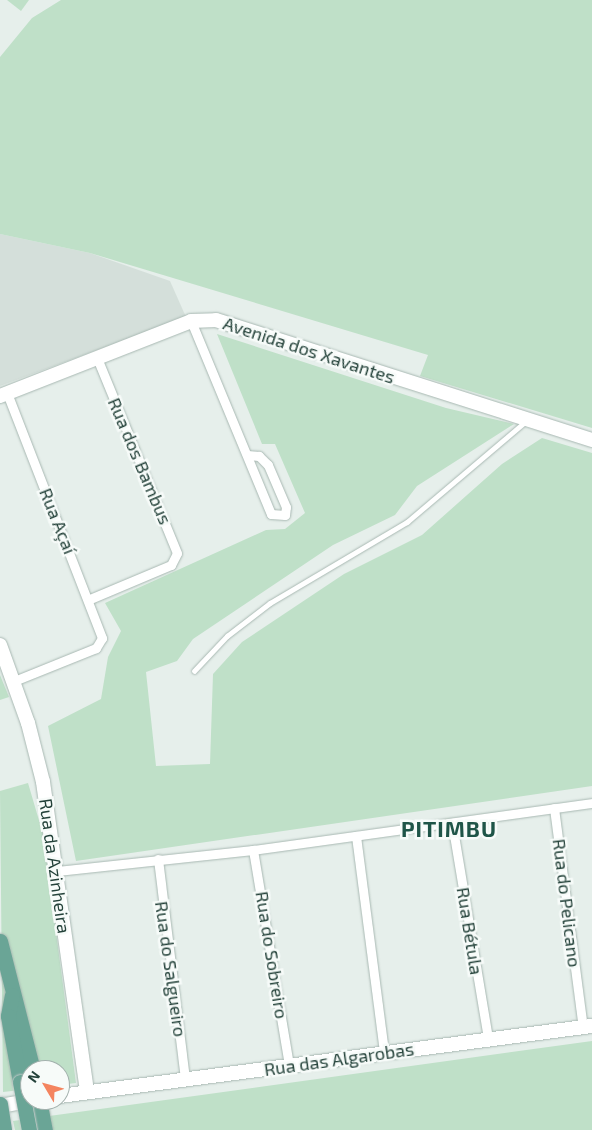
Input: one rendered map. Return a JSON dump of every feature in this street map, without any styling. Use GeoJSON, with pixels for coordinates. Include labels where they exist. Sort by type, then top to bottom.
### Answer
{"type":"FeatureCollection","features":[{"type":"Feature","properties":{"kind":"main road"},"geometry":{"type":"LineString","coordinates":[[0,941],[11,991],[20,1012],[31,1060]]}},
{"type":"Feature","properties":{"kind":"main road"},"geometry":{"type":"LineString","coordinates":[[11,991],[8,1016],[29,1130]]}},
{"type":"Feature","properties":{"kind":"main road"},"geometry":{"type":"LineString","coordinates":[[0,1105],[4,1130]]}},
{"type":"Feature","properties":{"kind":"main road"},"geometry":{"type":"LineString","coordinates":[[40,1110],[44,1130]]}},
{"type":"Feature","properties":{"kind":"street","name":"Avenida dos Xavantes"},"geometry":{"type":"LineString","coordinates":[[4,394],[191,321],[216,320],[527,421],[592,440]]}},
{"type":"Feature","properties":{"kind":"street"},"geometry":{"type":"LineString","coordinates":[[191,321],[271,514],[285,515],[286,507],[268,465],[259,456],[247,455]]}},
{"type":"Feature","properties":{"kind":"street","name":"Rua dos Bambus"},"geometry":{"type":"LineString","coordinates":[[90,599],[171,565],[177,553],[175,544],[96,358]]}},
{"type":"Feature","properties":{"kind":"street","name":"Rua Açaí"},"geometry":{"type":"LineString","coordinates":[[4,394],[90,599],[102,638],[96,648],[14,681]]}},
{"type":"Feature","properties":{"kind":"street","name":"Rua da Azinheira"},"geometry":{"type":"LineString","coordinates":[[0,645],[14,681],[43,782],[57,871],[84,1076],[82,1092]]}},
{"type":"Feature","properties":{"kind":"street"},"geometry":{"type":"LineString","coordinates":[[57,871],[356,836],[592,803]]}},
{"type":"Feature","properties":{"kind":"street","name":"Rua do Pelicano"},"geometry":{"type":"LineString","coordinates":[[554,808],[588,1026]]}},
{"type":"Feature","properties":{"kind":"street","name":"Rua Bétula"},"geometry":{"type":"LineString","coordinates":[[452,823],[488,1039]]}},
{"type":"Feature","properties":{"kind":"street"},"geometry":{"type":"LineString","coordinates":[[356,836],[384,1053]]}},
{"type":"Feature","properties":{"kind":"street","name":"Rua do Sobreiro"},"geometry":{"type":"LineString","coordinates":[[251,849],[289,1066]]}},
{"type":"Feature","properties":{"kind":"street","name":"Rua do Salgueiro"},"geometry":{"type":"LineString","coordinates":[[158,859],[186,1080]]}},
{"type":"Feature","properties":{"kind":"street","name":"Rua das Algarobas"},"geometry":{"type":"LineString","coordinates":[[70,1094],[588,1026]]}},
{"type":"Feature","properties":{"kind":"street"},"geometry":{"type":"LineString","coordinates":[[0,1105],[20,1102]]}},
{"type":"Feature","properties":{"kind":"lane"},"geometry":{"type":"LineString","coordinates":[[194,671],[227,636],[270,603],[407,522],[527,421]]}},
{"type":"Feature","properties":{"kind":"shaded area"},"geometry":{"type":"Polygon","coordinates":[[[0,234],[90,253],[170,281],[186,317],[0,386],[0,234]]]}},
{"type":"Feature","properties":{"kind":"green space"},"geometry":{"type":"Polygon","coordinates":[[[7,0],[29,0],[21,11],[7,0]]]}},
{"type":"Feature","properties":{"kind":"green space"},"geometry":{"type":"Polygon","coordinates":[[[61,0],[592,0],[592,428],[420,376],[428,355],[90,253],[0,234],[0,57],[32,18],[61,0]]]}},
{"type":"Feature","properties":{"kind":"green space"},"geometry":{"type":"Polygon","coordinates":[[[217,334],[446,408],[514,424],[417,486],[395,515],[333,545],[193,639],[177,661],[146,672],[156,766],[210,764],[213,674],[242,642],[344,574],[422,535],[502,464],[542,438],[592,453],[592,786],[76,861],[48,726],[101,699],[108,657],[121,631],[105,603],[266,530],[285,529],[305,513],[275,444],[262,444],[217,334]]]}},
{"type":"Feature","properties":{"kind":"green space"},"geometry":{"type":"Polygon","coordinates":[[[0,675],[9,697],[0,700],[0,675]]]}},
{"type":"Feature","properties":{"kind":"green space"},"geometry":{"type":"Polygon","coordinates":[[[28,783],[43,834],[76,1083],[70,1084],[70,1060],[20,1060],[20,1090],[3,1092],[0,791],[28,783]]]}},
{"type":"Feature","properties":{"kind":"green space"},"geometry":{"type":"Polygon","coordinates":[[[592,1041],[592,1130],[15,1130],[13,1121],[592,1041]]]}},
{"type":"Feature","properties":{"kind":"district","name":"PITIMBU"},"geometry":{"type":"Point","coordinates":[449,829]}}]}
